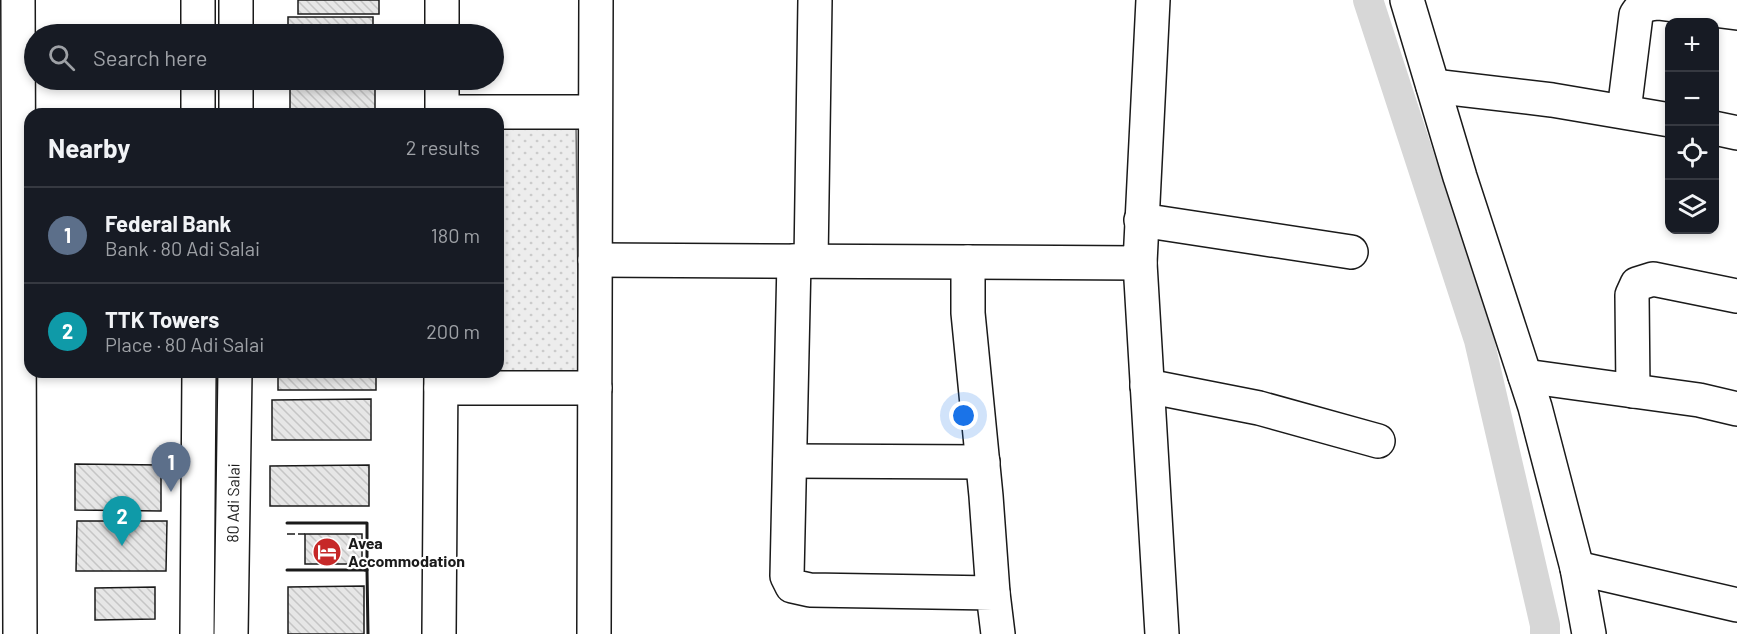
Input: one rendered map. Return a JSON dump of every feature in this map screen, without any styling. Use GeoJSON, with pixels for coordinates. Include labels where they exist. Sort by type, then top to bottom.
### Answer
{"type":"FeatureCollection","features":[{"type":"Feature","properties":{"kind":"street"},"geometry":{"type":"LineString","coordinates":[[18,0],[9,142],[24,268],[20,634]]}},
{"type":"Feature","properties":{"kind":"street"},"geometry":{"type":"LineString","coordinates":[[198,0],[198,24]]}},
{"type":"Feature","properties":{"kind":"street"},"geometry":{"type":"LineString","coordinates":[[236,0],[236,24]]}},
{"type":"Feature","properties":{"kind":"street"},"geometry":{"type":"LineString","coordinates":[[442,0],[442,24]]}},
{"type":"Feature","properties":{"kind":"street"},"geometry":{"type":"LineString","coordinates":[[594,634],[596,0]]}},
{"type":"Feature","properties":{"kind":"street"},"geometry":{"type":"LineString","coordinates":[[815,0],[803,261],[790,461],[787,576],[792,586],[810,591],[993,593]]}},
{"type":"Feature","properties":{"kind":"street"},"geometry":{"type":"LineString","coordinates":[[1153,0],[1140,263],[1162,634]]}},
{"type":"Feature","properties":{"kind":"street"},"geometry":{"type":"LineString","coordinates":[[1407,0],[1460,177],[1534,407],[1577,568],[1589,634]]}},
{"type":"Feature","properties":{"kind":"street"},"geometry":{"type":"LineString","coordinates":[[1624,111],[1636,15],[1641,7],[1648,2],[1737,13]]}},
{"type":"Feature","properties":{"kind":"street"},"geometry":{"type":"LineString","coordinates":[[1433,86],[1552,99],[1665,119]]}},
{"type":"Feature","properties":{"kind":"street"},"geometry":{"type":"LineString","coordinates":[[198,90],[198,108]]}},
{"type":"Feature","properties":{"kind":"street"},"geometry":{"type":"LineString","coordinates":[[236,90],[236,108]]}},
{"type":"Feature","properties":{"kind":"street"},"geometry":{"type":"LineString","coordinates":[[442,90],[442,108]]}},
{"type":"Feature","properties":{"kind":"street"},"geometry":{"type":"LineString","coordinates":[[504,113],[596,112]]}},
{"type":"Feature","properties":{"kind":"street"},"geometry":{"type":"LineString","coordinates":[[1719,129],[1737,133]]}},
{"type":"Feature","properties":{"kind":"street"},"geometry":{"type":"LineString","coordinates":[[1142,220],[1351,252]]}},
{"type":"Feature","properties":{"kind":"street"},"geometry":{"type":"LineString","coordinates":[[596,260],[1140,263]]}},
{"type":"Feature","properties":{"kind":"street"},"geometry":{"type":"LineString","coordinates":[[968,262],[968,312],[998,634]]}},
{"type":"Feature","properties":{"kind":"street"},"geometry":{"type":"LineString","coordinates":[[1633,391],[1632,295],[1637,284],[1653,279],[1737,296]]}},
{"type":"Feature","properties":{"kind":"street"},"geometry":{"type":"LineString","coordinates":[[1525,376],[1699,400],[1737,409]]}},
{"type":"Feature","properties":{"kind":"street"},"geometry":{"type":"LineString","coordinates":[[197,634],[199,378]]}},
{"type":"Feature","properties":{"kind":"street","name":"80 Adi Salai"},"geometry":{"type":"LineString","coordinates":[[231,634],[235,378]]}},
{"type":"Feature","properties":{"kind":"street"},"geometry":{"type":"LineString","coordinates":[[439,634],[441,380],[595,387]]}},
{"type":"Feature","properties":{"kind":"street"},"geometry":{"type":"LineString","coordinates":[[1147,386],[1259,408],[1378,441]]}},
{"type":"Feature","properties":{"kind":"street"},"geometry":{"type":"LineString","coordinates":[[790,461],[983,462]]}},
{"type":"Feature","properties":{"kind":"street"},"geometry":{"type":"LineString","coordinates":[[1577,568],[1737,605]]}},
{"type":"Feature","properties":{"kind":"shaded area"},"geometry":{"type":"Polygon","coordinates":[[[576,123],[579,374],[504,372],[504,127],[576,123]]]}},
{"type":"Feature","properties":{"kind":"building"},"geometry":{"type":"Polygon","coordinates":[[[298,0],[379,0],[379,14],[298,14],[298,0]]]}},
{"type":"Feature","properties":{"kind":"building"},"geometry":{"type":"Polygon","coordinates":[[[288,17],[373,17],[373,24],[288,24],[288,17]]]}},
{"type":"Feature","properties":{"kind":"building"},"geometry":{"type":"Polygon","coordinates":[[[290,90],[375,90],[375,108],[290,108],[290,90]]]}},
{"type":"Feature","properties":{"kind":"building"},"geometry":{"type":"Polygon","coordinates":[[[278,378],[376,378],[376,390],[278,390],[278,378]]]}},
{"type":"Feature","properties":{"kind":"building"},"geometry":{"type":"Polygon","coordinates":[[[371,399],[371,440],[272,440],[272,400],[371,399]]]}},
{"type":"Feature","properties":{"kind":"building"},"geometry":{"type":"Polygon","coordinates":[[[75,464],[161,465],[161,511],[75,510],[75,464]]]}},
{"type":"Feature","properties":{"kind":"building"},"geometry":{"type":"Polygon","coordinates":[[[369,465],[369,506],[270,506],[270,466],[369,465]]]}},
{"type":"Feature","properties":{"kind":"building"},"geometry":{"type":"Polygon","coordinates":[[[77,521],[167,521],[166,571],[76,571],[77,521]]]}},
{"type":"Feature","properties":{"kind":"building"},"geometry":{"type":"Polygon","coordinates":[[[305,534],[362,534],[362,564],[305,564],[305,534]]]}},
{"type":"Feature","properties":{"kind":"building"},"geometry":{"type":"Polygon","coordinates":[[[364,586],[364,634],[288,634],[288,587],[364,586]]]}},
{"type":"Feature","properties":{"kind":"building"},"geometry":{"type":"Polygon","coordinates":[[[155,587],[155,619],[95,620],[95,588],[155,587]]]}},
{"type":"Feature","properties":{"kind":"waterway"},"geometry":{"type":"LineString","coordinates":[[1368,0],[1479,340],[1545,625],[1545,634]]}},
{"type":"Feature","properties":{"kind":"fence"},"geometry":{"type":"LineString","coordinates":[[287,534],[305,534]]}},
{"type":"Feature","properties":{"kind":"wall"},"geometry":{"type":"LineString","coordinates":[[287,523],[367,523],[367,570],[287,570]]}},
{"type":"Feature","properties":{"kind":"wall"},"geometry":{"type":"LineString","coordinates":[[365,570],[367,570],[368,634]]}},
{"type":"Feature","properties":{"kind":"place","name":"Federal Bank"},"geometry":{"type":"Point","coordinates":[171,492]}},
{"type":"Feature","properties":{"kind":"place","name":"TTK Towers"},"geometry":{"type":"Point","coordinates":[122,546]}},
{"type":"Feature","properties":{"kind":"place","name":"Avea Accommodation"},"geometry":{"type":"Point","coordinates":[327,552]}}]}
